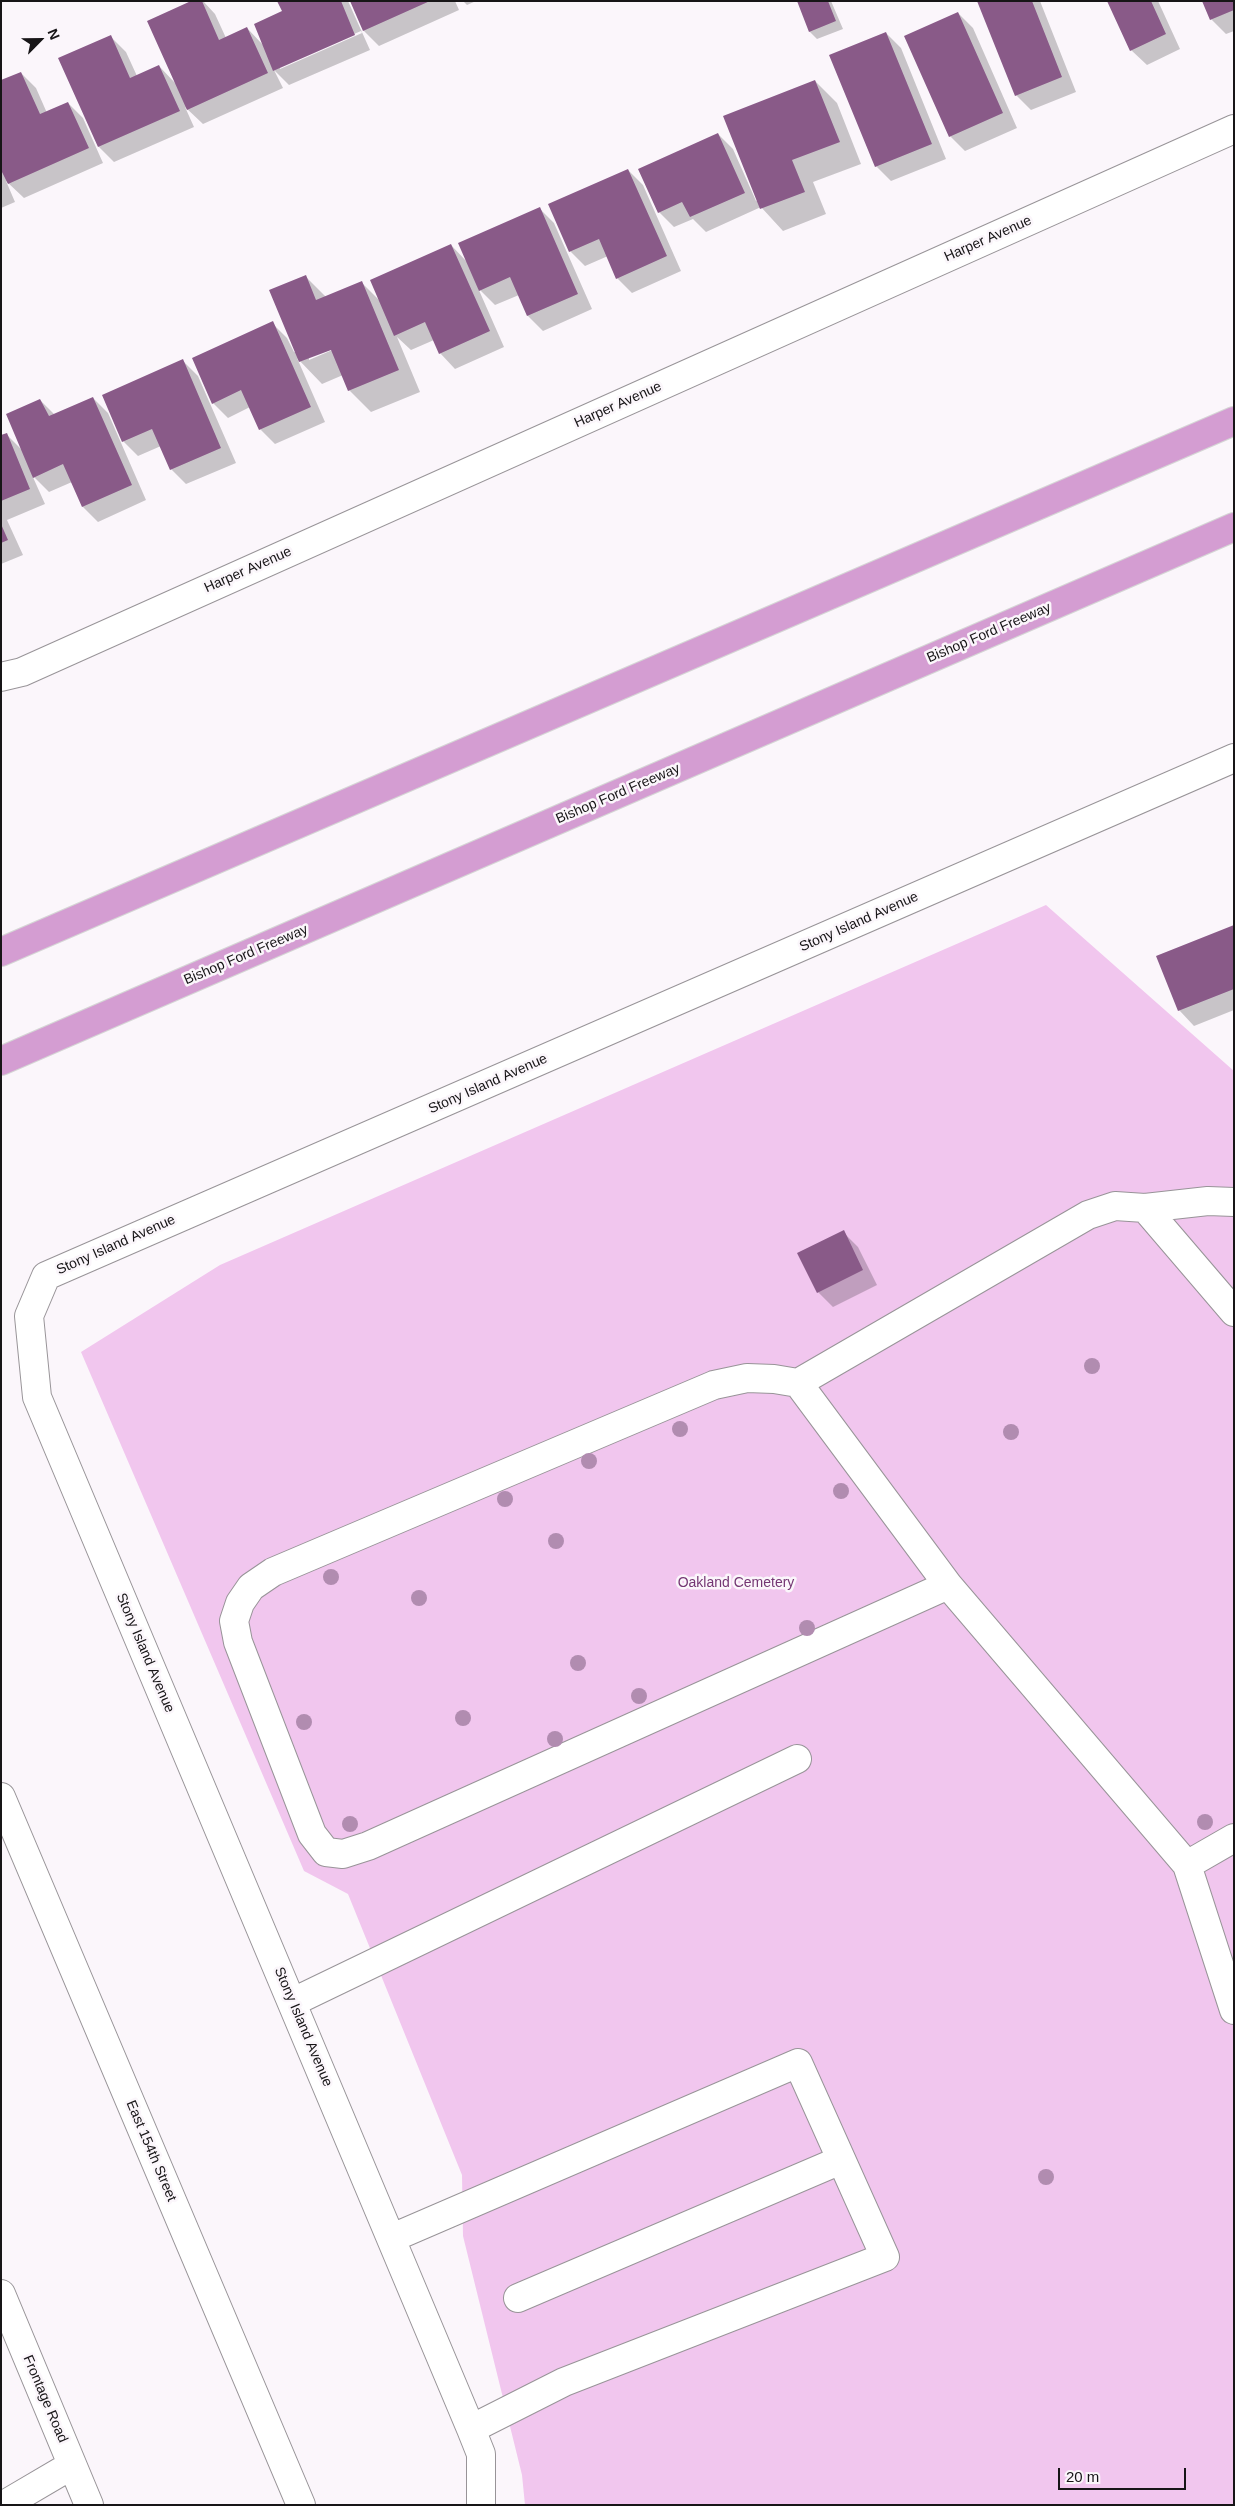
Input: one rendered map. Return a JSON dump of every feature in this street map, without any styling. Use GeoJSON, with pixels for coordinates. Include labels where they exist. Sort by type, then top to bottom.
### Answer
{"type":"FeatureCollection","features":[{"type":"Feature","properties":{"kind":"highway"},"geometry":{"type":"LineString","coordinates":[[1,952],[1233,422]]}},
{"type":"Feature","properties":{"kind":"highway","name":"Bishop Ford Freeway"},"geometry":{"type":"LineString","coordinates":[[1,1060],[1234,527]]}},
{"type":"Feature","properties":{"kind":"street","name":"Harper Avenue"},"geometry":{"type":"LineString","coordinates":[[1,677],[22,672],[1234,129]]}},
{"type":"Feature","properties":{"kind":"street","name":"Stony Island Avenue"},"geometry":{"type":"LineString","coordinates":[[481,2505],[481,2454],[471,2429],[37,1397],[29,1316],[46,1276],[1234,758]]}},
{"type":"Feature","properties":{"kind":"street"},"geometry":{"type":"LineString","coordinates":[[948,1585],[368,1846],[343,1854],[326,1852],[312,1834],[238,1642],[234,1621],[240,1602],[251,1587],[273,1572],[714,1385],[747,1378],[774,1379],[798,1383],[1088,1215],[1115,1206],[1145,1208],[1208,1201],[1234,1202]]}},
{"type":"Feature","properties":{"kind":"street"},"geometry":{"type":"LineString","coordinates":[[1145,1208],[1234,1312]]}},
{"type":"Feature","properties":{"kind":"street"},"geometry":{"type":"LineString","coordinates":[[798,1383],[948,1585],[1187,1865],[1234,2010]]}},
{"type":"Feature","properties":{"kind":"street"},"geometry":{"type":"LineString","coordinates":[[293,2002],[797,1759]]}},
{"type":"Feature","properties":{"kind":"street","name":"East 154th Street"},"geometry":{"type":"LineString","coordinates":[[1,1797],[301,2505]]}},
{"type":"Feature","properties":{"kind":"street"},"geometry":{"type":"LineString","coordinates":[[1187,1865],[1234,1838]]}},
{"type":"Feature","properties":{"kind":"street"},"geometry":{"type":"LineString","coordinates":[[392,2238],[798,2063],[885,2257],[564,2382],[471,2429]]}},
{"type":"Feature","properties":{"kind":"street"},"geometry":{"type":"LineString","coordinates":[[518,2298],[841,2160]]}},
{"type":"Feature","properties":{"kind":"street","name":"Frontage Road"},"geometry":{"type":"LineString","coordinates":[[1,2294],[89,2505]]}},
{"type":"Feature","properties":{"kind":"street"},"geometry":{"type":"LineString","coordinates":[[4,2505],[72,2465]]}},
{"type":"Feature","properties":{"kind":"green space","name":"Oakland Cemetery"},"geometry":{"type":"Polygon","coordinates":[[[1046,905],[1234,1071],[1234,2505],[525,2505],[522,2475],[463,2236],[462,2175],[348,1894],[304,1871],[81,1352],[220,1265],[1046,905]]]}},
{"type":"Feature","properties":{"kind":"building"},"geometry":{"type":"Polygon","coordinates":[[[191,1],[202,1],[219,40],[247,27],[268,73],[187,110],[147,21],[191,1]]]}},
{"type":"Feature","properties":{"kind":"building"},"geometry":{"type":"Polygon","coordinates":[[[277,1],[341,1],[355,35],[273,71],[254,24],[282,11],[277,1]]]}},
{"type":"Feature","properties":{"kind":"building"},"geometry":{"type":"Polygon","coordinates":[[[350,1],[430,1],[363,31],[350,1]]]}},
{"type":"Feature","properties":{"kind":"building"},"geometry":{"type":"Polygon","coordinates":[[[797,1],[828,1],[836,21],[809,32],[797,1]]]}},
{"type":"Feature","properties":{"kind":"building"},"geometry":{"type":"Polygon","coordinates":[[[977,1],[1032,1],[1062,77],[1015,96],[977,1]]]}},
{"type":"Feature","properties":{"kind":"building"},"geometry":{"type":"Polygon","coordinates":[[[1107,1],[1151,1],[1166,34],[1130,51],[1107,1]]]}},
{"type":"Feature","properties":{"kind":"building"},"geometry":{"type":"Polygon","coordinates":[[[1202,1],[1234,1],[1234,10],[1210,20],[1202,1]]]}},
{"type":"Feature","properties":{"kind":"building"},"geometry":{"type":"Polygon","coordinates":[[[958,12],[1003,113],[949,137],[904,36],[958,12]]]}},
{"type":"Feature","properties":{"kind":"building"},"geometry":{"type":"Polygon","coordinates":[[[886,32],[932,144],[875,167],[829,55],[886,32]]]}},
{"type":"Feature","properties":{"kind":"building"},"geometry":{"type":"Polygon","coordinates":[[[111,35],[130,78],[159,65],[180,111],[98,147],[58,58],[111,35]]]}},
{"type":"Feature","properties":{"kind":"building"},"geometry":{"type":"Polygon","coordinates":[[[21,72],[40,114],[68,102],[89,148],[8,184],[1,170],[1,80],[21,72]]]}},
{"type":"Feature","properties":{"kind":"building"},"geometry":{"type":"Polygon","coordinates":[[[815,80],[840,142],[792,160],[805,192],[760,209],[723,116],[815,80]]]}},
{"type":"Feature","properties":{"kind":"building"},"geometry":{"type":"Polygon","coordinates":[[[718,133],[745,193],[690,217],[682,202],[658,213],[638,169],[718,133]]]}},
{"type":"Feature","properties":{"kind":"building"},"geometry":{"type":"Polygon","coordinates":[[[628,169],[667,256],[616,279],[599,239],[569,252],[548,204],[628,169]]]}},
{"type":"Feature","properties":{"kind":"building"},"geometry":{"type":"Polygon","coordinates":[[[540,207],[578,294],[527,316],[510,277],[479,291],[458,243],[540,207]]]}},
{"type":"Feature","properties":{"kind":"building"},"geometry":{"type":"Polygon","coordinates":[[[451,244],[490,331],[439,354],[425,322],[394,336],[370,280],[451,244]]]}},
{"type":"Feature","properties":{"kind":"building"},"geometry":{"type":"Polygon","coordinates":[[[306,275],[316,300],[362,281],[399,370],[348,391],[331,350],[299,362],[269,290],[306,275]]]}},
{"type":"Feature","properties":{"kind":"building"},"geometry":{"type":"Polygon","coordinates":[[[273,321],[311,407],[259,430],[241,390],[212,404],[192,358],[273,321]]]}},
{"type":"Feature","properties":{"kind":"building"},"geometry":{"type":"Polygon","coordinates":[[[183,359],[221,448],[170,470],[152,429],[122,442],[102,395],[183,359]]]}},
{"type":"Feature","properties":{"kind":"building"},"geometry":{"type":"Polygon","coordinates":[[[93,397],[132,485],[82,507],[63,464],[33,478],[6,414],[40,399],[49,416],[93,397]]]}},
{"type":"Feature","properties":{"kind":"building"},"geometry":{"type":"Polygon","coordinates":[[[7,433],[30,489],[1,501],[1,435],[7,433]]]}},
{"type":"Feature","properties":{"kind":"building"},"geometry":{"type":"Polygon","coordinates":[[[1,524],[8,540],[1,543],[1,524]]]}},
{"type":"Feature","properties":{"kind":"building"},"geometry":{"type":"Polygon","coordinates":[[[1234,925],[1234,989],[1178,1011],[1156,956],[1234,925]]]}},
{"type":"Feature","properties":{"kind":"building"},"geometry":{"type":"Polygon","coordinates":[[[844,1230],[863,1270],[817,1293],[797,1253],[844,1230]]]}}]}
